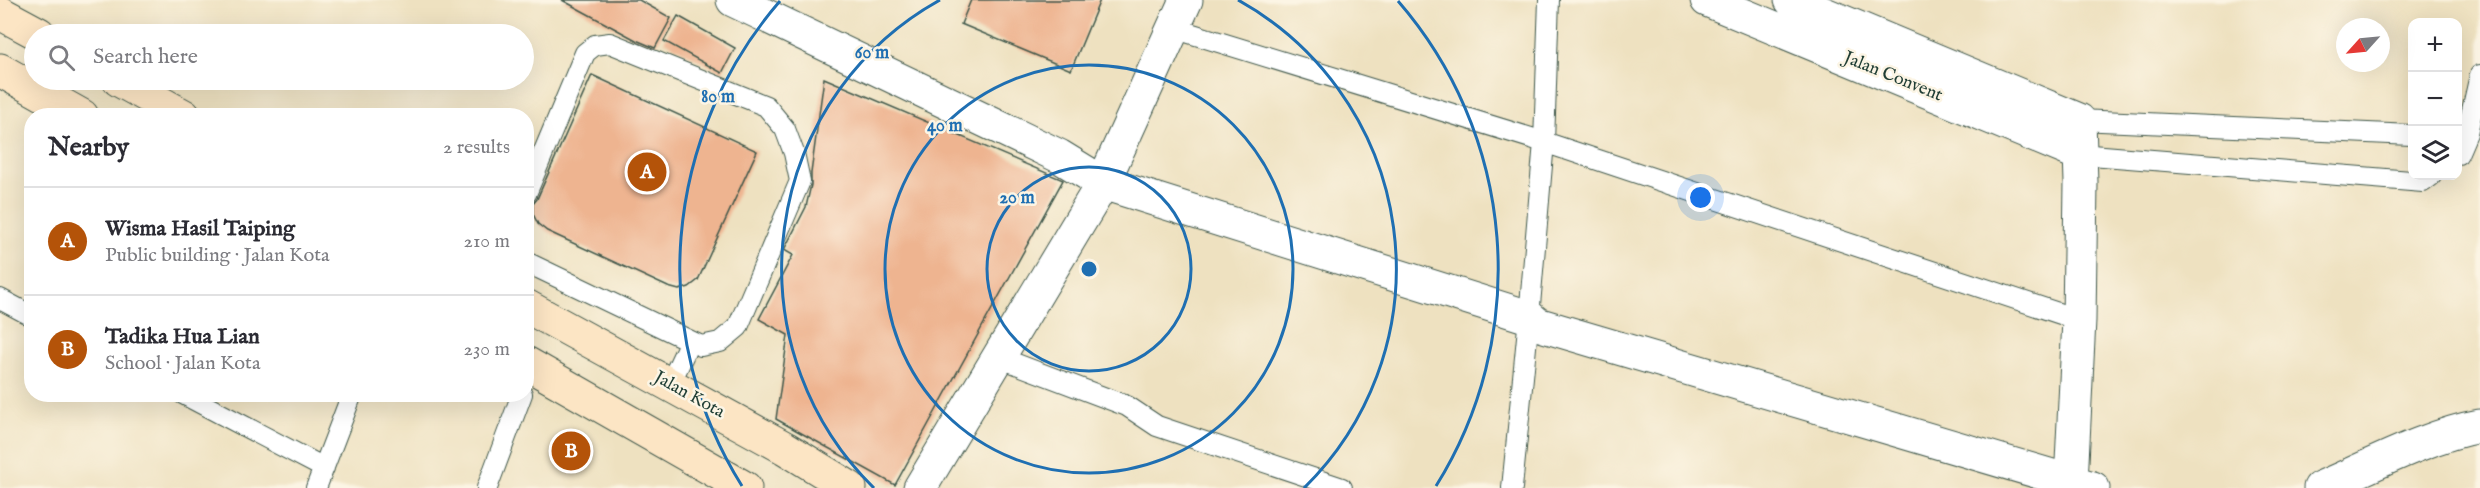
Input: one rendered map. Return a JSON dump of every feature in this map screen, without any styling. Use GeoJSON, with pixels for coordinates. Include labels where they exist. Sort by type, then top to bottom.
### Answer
{"type":"FeatureCollection","features":[{"type":"Feature","properties":{"kind":"main road"},"geometry":{"type":"LineString","coordinates":[[0,13],[24,26]]}},
{"type":"Feature","properties":{"kind":"main road"},"geometry":{"type":"LineString","coordinates":[[0,69],[24,83]]}},
{"type":"Feature","properties":{"kind":"main road"},"geometry":{"type":"LineString","coordinates":[[37,90],[68,108]]}},
{"type":"Feature","properties":{"kind":"main road"},"geometry":{"type":"LineString","coordinates":[[137,90],[170,108]]}},
{"type":"Feature","properties":{"kind":"main road","name":"Jalan Kota"},"geometry":{"type":"LineString","coordinates":[[534,310],[785,448],[849,488]]}},
{"type":"Feature","properties":{"kind":"main road"},"geometry":{"type":"LineString","coordinates":[[534,380],[745,488]]}},
{"type":"Feature","properties":{"kind":"street"},"geometry":{"type":"LineString","coordinates":[[733,0],[1059,156],[1103,183],[1529,317],[1537,324],[2082,485],[2079,120]]}},
{"type":"Feature","properties":{"kind":"street","name":"Jalan Convent"},"geometry":{"type":"LineString","coordinates":[[1707,0],[2079,154]]}},
{"type":"Feature","properties":{"kind":"street","name":"Jalan Convent"},"geometry":{"type":"LineString","coordinates":[[1791,0],[2079,120]]}},
{"type":"Feature","properties":{"kind":"street"},"geometry":{"type":"LineString","coordinates":[[920,488],[1103,183],[1180,14]]}},
{"type":"Feature","properties":{"kind":"street"},"geometry":{"type":"LineString","coordinates":[[2320,488],[2398,453],[2468,428],[2480,426]]}},
{"type":"Feature","properties":{"kind":"lane"},"geometry":{"type":"LineString","coordinates":[[1512,488],[1544,142],[1549,0]]}},
{"type":"Feature","properties":{"kind":"lane"},"geometry":{"type":"LineString","coordinates":[[1180,14],[1544,142],[2079,320]]}},
{"type":"Feature","properties":{"kind":"lane"},"geometry":{"type":"LineString","coordinates":[[534,175],[585,53],[595,45],[610,43],[766,106],[785,129],[794,153],[800,181],[738,327],[720,342],[701,346],[534,266]]}},
{"type":"Feature","properties":{"kind":"lane"},"geometry":{"type":"LineString","coordinates":[[2462,144],[2467,133],[2480,75]]}},
{"type":"Feature","properties":{"kind":"lane"},"geometry":{"type":"LineString","coordinates":[[2079,120],[2408,135]]}},
{"type":"Feature","properties":{"kind":"lane"},"geometry":{"type":"LineString","coordinates":[[2079,154],[2423,182],[2426,180]]}},
{"type":"Feature","properties":{"kind":"lane"},"geometry":{"type":"LineString","coordinates":[[0,299],[24,312]]}},
{"type":"Feature","properties":{"kind":"lane"},"geometry":{"type":"LineString","coordinates":[[669,386],[690,341]]}},
{"type":"Feature","properties":{"kind":"lane"},"geometry":{"type":"LineString","coordinates":[[998,357],[1127,406],[1157,426],[1342,488]]}},
{"type":"Feature","properties":{"kind":"lane"},"geometry":{"type":"LineString","coordinates":[[198,402],[324,468]]}},
{"type":"Feature","properties":{"kind":"lane"},"geometry":{"type":"LineString","coordinates":[[316,488],[349,402]]}},
{"type":"Feature","properties":{"kind":"lane"},"geometry":{"type":"LineString","coordinates":[[488,488],[518,402]]}},
{"type":"Feature","properties":{"kind":"building"},"geometry":{"type":"Polygon","coordinates":[[[562,0],[639,0],[671,18],[655,48],[562,0]]]}},
{"type":"Feature","properties":{"kind":"building"},"geometry":{"type":"Polygon","coordinates":[[[971,0],[1100,0],[1071,70],[961,24],[971,0]]]}},
{"type":"Feature","properties":{"kind":"building"},"geometry":{"type":"Polygon","coordinates":[[[678,16],[735,48],[722,73],[664,41],[678,16]]]}},
{"type":"Feature","properties":{"kind":"building"},"geometry":{"type":"Polygon","coordinates":[[[592,75],[757,151],[698,280],[689,287],[679,290],[547,231],[538,224],[534,216],[534,203],[592,75]]]}},
{"type":"Feature","properties":{"kind":"building"},"geometry":{"type":"Polygon","coordinates":[[[824,78],[1063,180],[895,485],[776,419],[788,335],[759,319],[793,255],[784,250],[806,207],[811,185],[824,78]]]}},
{"type":"Feature","properties":{"kind":"place","name":"Wisma Hasil Taiping"},"geometry":{"type":"Point","coordinates":[647,172]}},
{"type":"Feature","properties":{"kind":"place","name":"Tadika Hua Lian"},"geometry":{"type":"Point","coordinates":[571,451]}}]}
